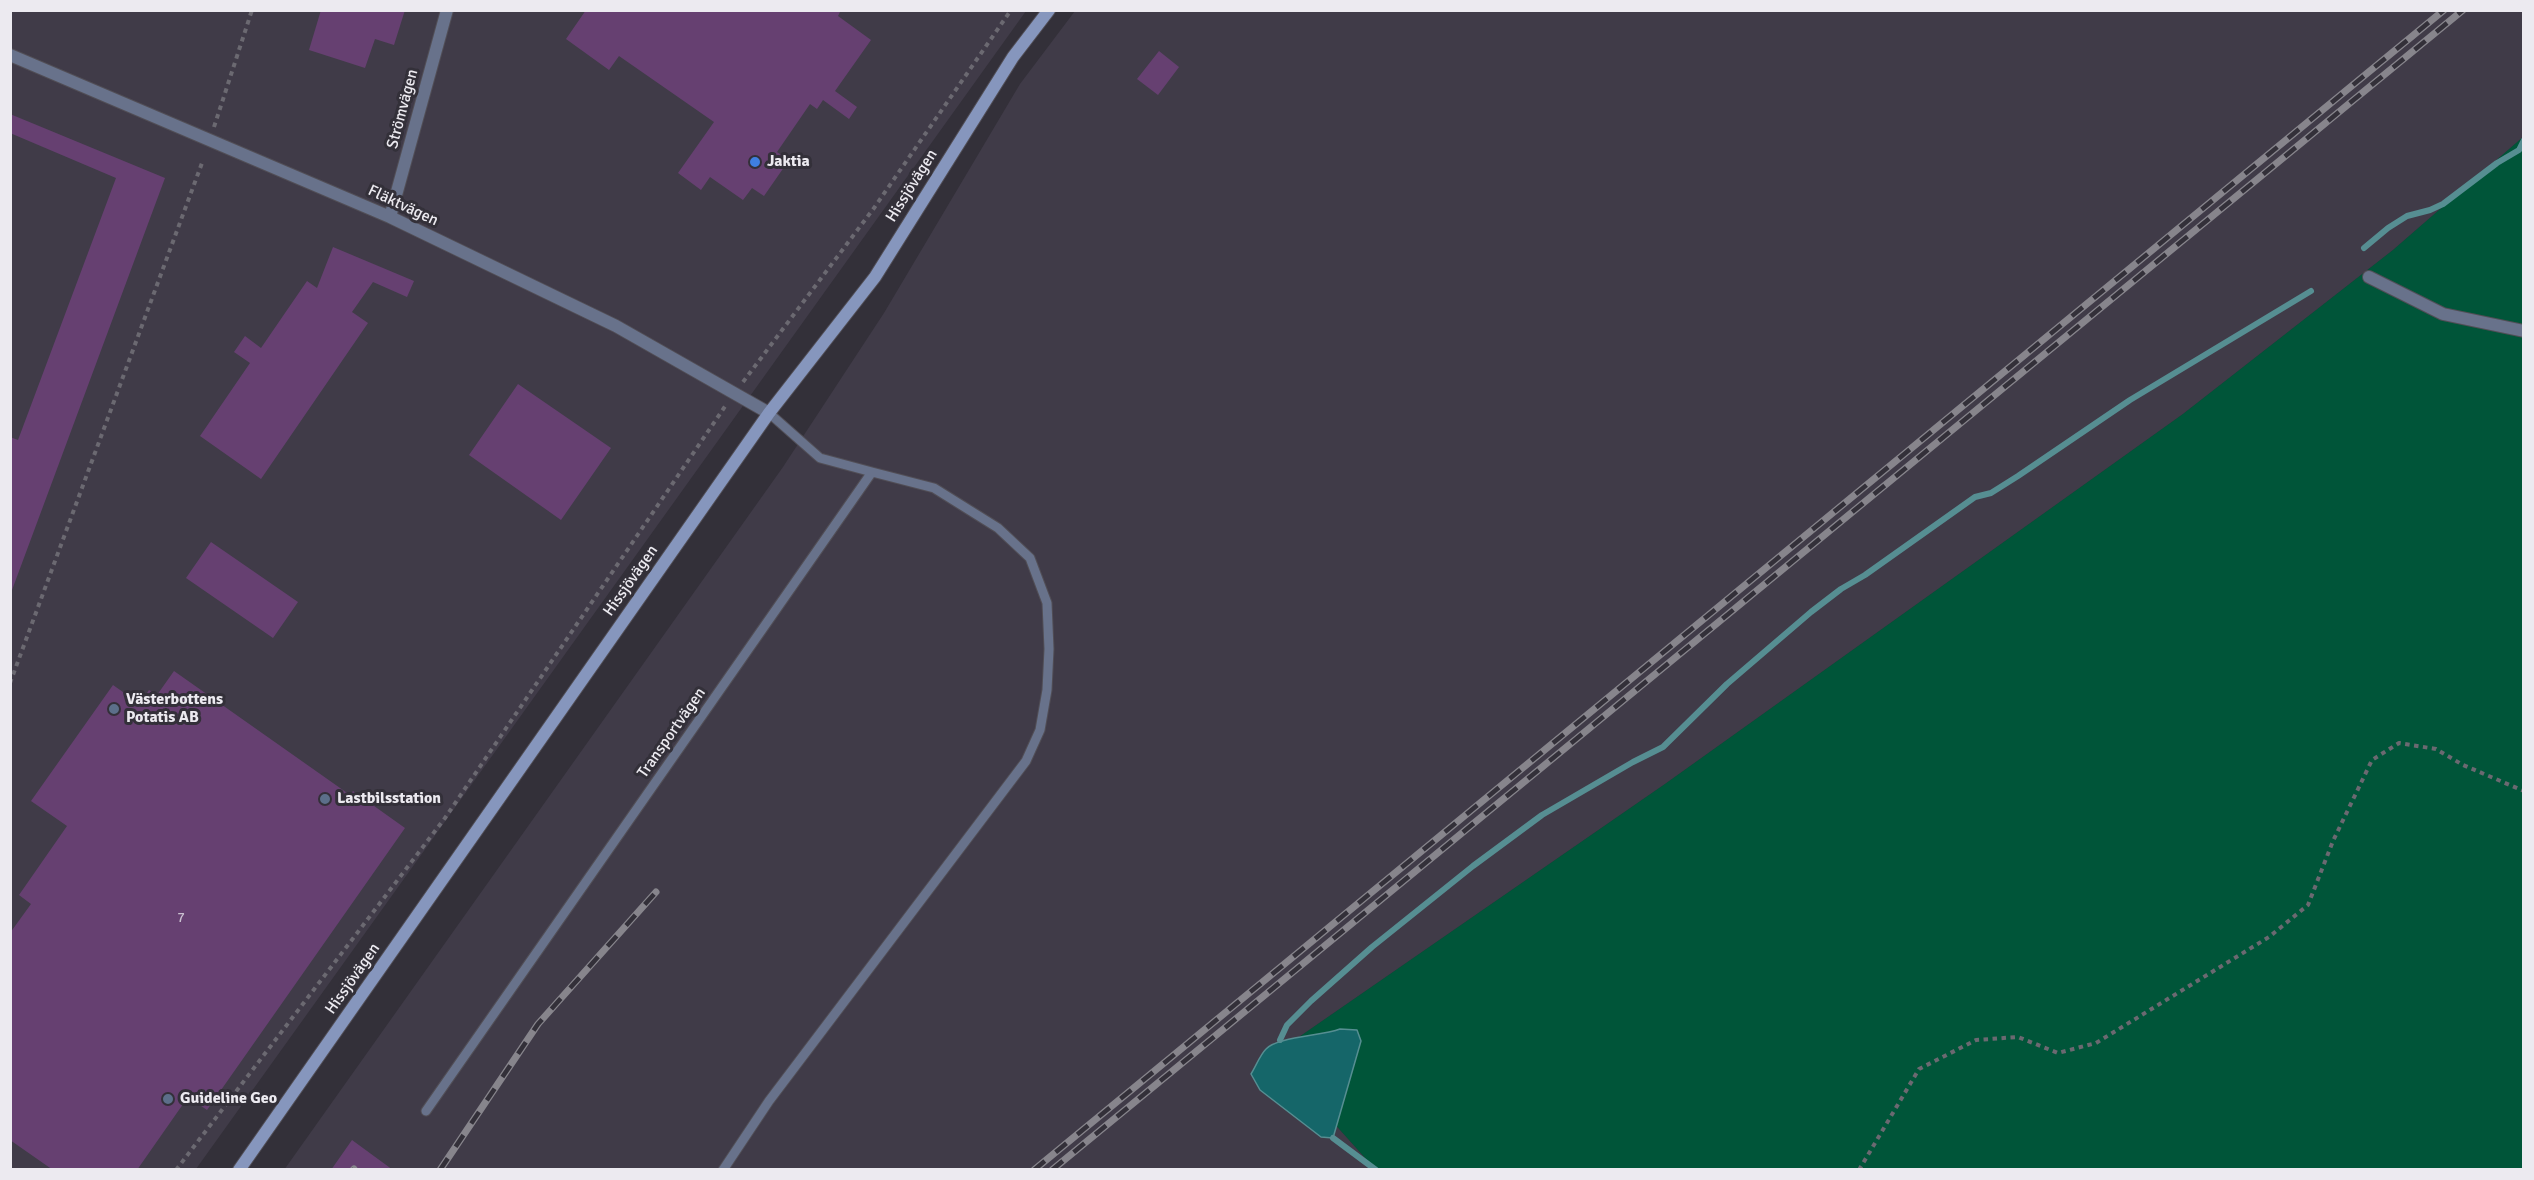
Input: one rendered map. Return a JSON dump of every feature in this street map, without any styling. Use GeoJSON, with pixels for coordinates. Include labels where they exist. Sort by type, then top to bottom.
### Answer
{"type":"FeatureCollection","features":[{"type":"Feature","properties":{"kind":"main road","name":"Hissjövägen"},"geometry":{"type":"LineString","coordinates":[[239,1170],[769,412],[875,277],[1013,57],[1049,10]]}},
{"type":"Feature","properties":{"kind":"street","name":"Strömvägen"},"geometry":{"type":"LineString","coordinates":[[390,217],[447,10]]}},
{"type":"Feature","properties":{"kind":"street","name":"Fläktvägen"},"geometry":{"type":"LineString","coordinates":[[10,55],[390,217],[616,326],[769,412]]}},
{"type":"Feature","properties":{"kind":"street"},"geometry":{"type":"LineString","coordinates":[[2369,277],[2444,314],[2523,330]]}},
{"type":"Feature","properties":{"kind":"lane"},"geometry":{"type":"LineString","coordinates":[[723,1170],[769,1101],[1026,761],[1040,730],[1047,690],[1049,650],[1047,603],[1030,558],[999,528],[934,488],[820,458],[769,412]]}},
{"type":"Feature","properties":{"kind":"lane","name":"Transportvägen"},"geometry":{"type":"LineString","coordinates":[[426,1111],[872,472]]}},
{"type":"Feature","properties":{"kind":"path"},"geometry":{"type":"LineString","coordinates":[[213,130],[252,10]]}},
{"type":"Feature","properties":{"kind":"path"},"geometry":{"type":"LineString","coordinates":[[176,1170],[445,818],[735,393],[874,208],[1011,10]]}},
{"type":"Feature","properties":{"kind":"path"},"geometry":{"type":"LineString","coordinates":[[10,682],[202,163]]}},
{"type":"Feature","properties":{"kind":"path"},"geometry":{"type":"LineString","coordinates":[[1859,1170],[1919,1069],[1976,1040],[2018,1037],[2058,1053],[2096,1042],[2269,938],[2308,905],[2333,842],[2372,760],[2399,743],[2436,749],[2463,765],[2523,791]]}},
{"type":"Feature","properties":{"kind":"shaded area"},"geometry":{"type":"Polygon","coordinates":[[[10,11],[1026,11],[196,1169],[11,1169],[10,11]]]}},
{"type":"Feature","properties":{"kind":"shaded area"},"geometry":{"type":"Polygon","coordinates":[[[1075,11],[2523,11],[2523,137],[2393,250],[2183,414],[1665,784],[1273,1055],[1375,1169],[284,1170],[783,467],[884,313],[1020,84],[1075,11]]]}},
{"type":"Feature","properties":{"kind":"green space"},"geometry":{"type":"Polygon","coordinates":[[[2523,137],[2523,1169],[1375,1169],[1273,1055],[1665,784],[2183,414],[2393,250],[2523,137]]]}},
{"type":"Feature","properties":{"kind":"water"},"geometry":{"type":"Polygon","coordinates":[[[1340,1029],[1357,1030],[1361,1041],[1333,1138],[1321,1137],[1260,1090],[1251,1074],[1264,1051],[1272,1045],[1289,1039],[1340,1029]]]}},
{"type":"Feature","properties":{"kind":"building"},"geometry":{"type":"Polygon","coordinates":[[[321,10],[405,10],[394,45],[375,39],[365,68],[309,50],[321,10]]]}},
{"type":"Feature","properties":{"kind":"building"},"geometry":{"type":"Polygon","coordinates":[[[586,10],[841,10],[838,16],[871,40],[835,91],[857,107],[849,119],[823,100],[817,109],[810,104],[777,152],[789,160],[764,196],[752,188],[743,200],[710,177],[701,190],[678,173],[714,122],[619,56],[609,70],[566,39],[586,10]]]}},
{"type":"Feature","properties":{"kind":"building"},"geometry":{"type":"Polygon","coordinates":[[[1159,51],[1179,67],[1158,95],[1137,79],[1159,51]]]}},
{"type":"Feature","properties":{"kind":"building"},"geometry":{"type":"Polygon","coordinates":[[[10,114],[165,178],[12,590],[10,437],[18,440],[116,178],[10,133],[10,114]]]}},
{"type":"Feature","properties":{"kind":"building"},"geometry":{"type":"Polygon","coordinates":[[[333,247],[414,281],[407,297],[373,282],[352,312],[368,323],[261,479],[200,436],[250,363],[234,352],[245,336],[261,348],[307,281],[317,288],[333,247]]]}},
{"type":"Feature","properties":{"kind":"building"},"geometry":{"type":"Polygon","coordinates":[[[518,384],[611,448],[561,520],[469,455],[518,384]]]}},
{"type":"Feature","properties":{"kind":"building"},"geometry":{"type":"Polygon","coordinates":[[[211,542],[298,602],[273,638],[186,578],[211,542]]]}},
{"type":"Feature","properties":{"kind":"building"},"geometry":{"type":"Polygon","coordinates":[[[174,671],[350,795],[353,791],[405,828],[207,1110],[188,1097],[137,1170],[53,1170],[10,1140],[10,933],[31,904],[19,895],[67,826],[31,801],[113,685],[140,704],[149,690],[157,695],[174,671]]]}},
{"type":"Feature","properties":{"kind":"building"},"geometry":{"type":"Polygon","coordinates":[[[352,1140],[393,1170],[331,1170],[352,1140]]]}},
{"type":"Feature","properties":{"kind":"waterway"},"geometry":{"type":"LineString","coordinates":[[2364,248],[2407,216],[2443,204],[2497,163],[2519,150],[2524,140]]}},
{"type":"Feature","properties":{"kind":"waterway"},"geometry":{"type":"LineString","coordinates":[[1280,1040],[1287,1025],[1372,947],[1473,866],[1542,815],[1663,747],[1727,684],[1841,589],[1865,575],[1975,497],[1991,493],[2130,400],[2311,291]]}},
{"type":"Feature","properties":{"kind":"waterway"},"geometry":{"type":"LineString","coordinates":[[1333,1138],[1376,1170]]}},
{"type":"Feature","properties":{"kind":"railway"},"geometry":{"type":"LineString","coordinates":[[1034,1170],[2444,10]]}},
{"type":"Feature","properties":{"kind":"railway"},"geometry":{"type":"LineString","coordinates":[[1052,1170],[2463,10]]}},
{"type":"Feature","properties":{"kind":"railway"},"geometry":{"type":"LineString","coordinates":[[440,1170],[538,1024],[656,892]]}},
{"type":"Feature","properties":{"kind":"place","name":"Jaktia"},"geometry":{"type":"Point","coordinates":[755,162]}},
{"type":"Feature","properties":{"kind":"place","name":"Västerbottens Potatis AB"},"geometry":{"type":"Point","coordinates":[114,709]}},
{"type":"Feature","properties":{"kind":"place","name":"Lastbilsstation"},"geometry":{"type":"Point","coordinates":[325,799]}},
{"type":"Feature","properties":{"kind":"place","name":"Guideline Geo"},"geometry":{"type":"Point","coordinates":[168,1099]}}]}
